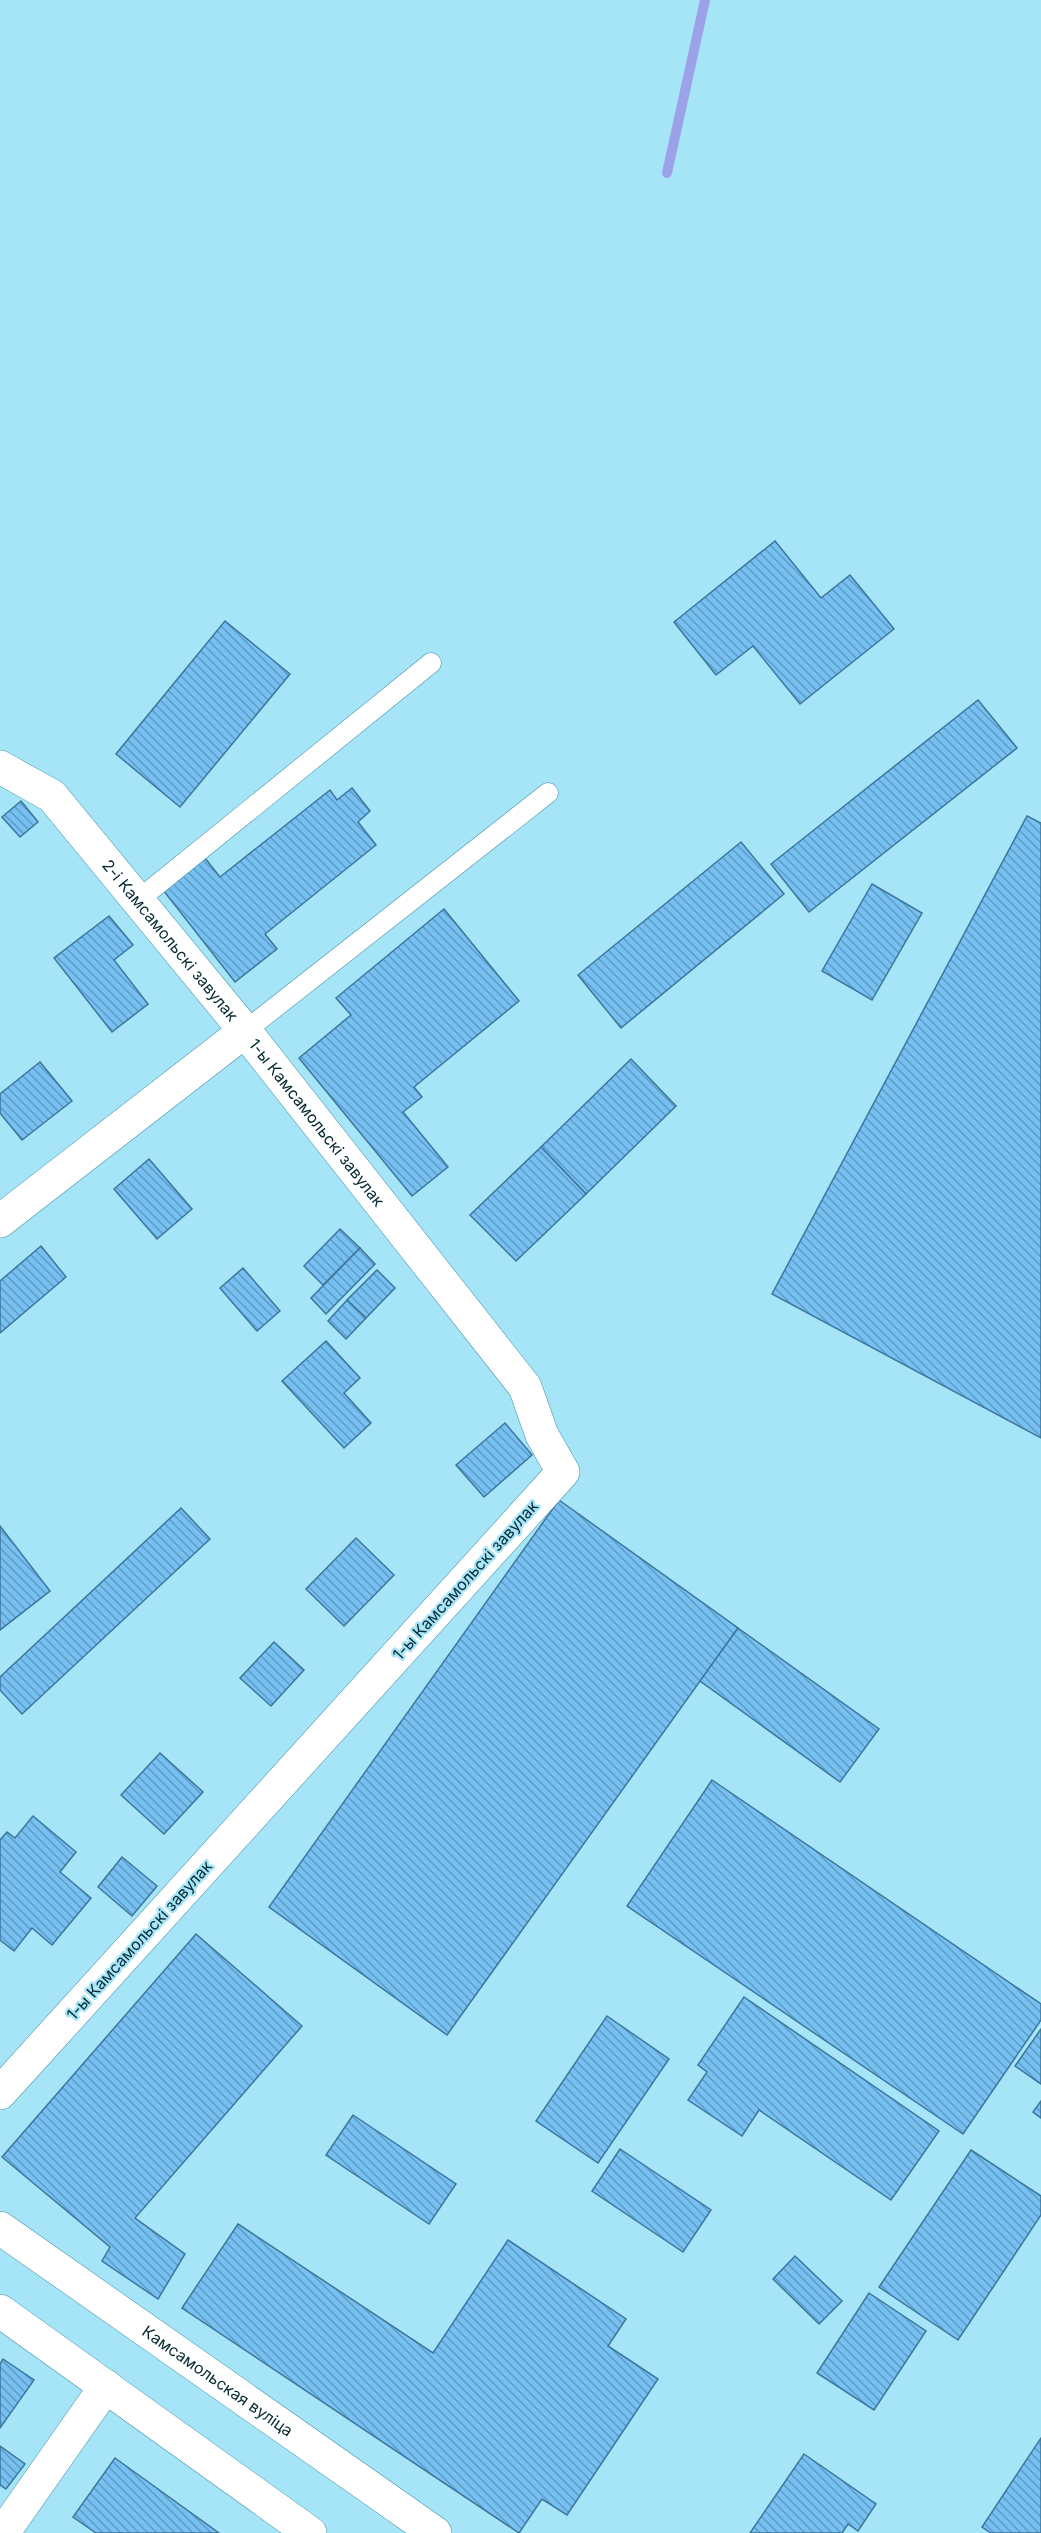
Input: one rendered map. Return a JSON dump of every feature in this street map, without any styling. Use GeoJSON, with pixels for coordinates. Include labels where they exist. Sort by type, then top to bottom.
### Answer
{"type":"FeatureCollection","features":[{"type":"Feature","properties":{"kind":"street","name":"2-і Камсамольскі завулак"},"geometry":{"type":"LineString","coordinates":[[0,767],[52,796],[244,1031],[0,1221]]}},
{"type":"Feature","properties":{"kind":"street","name":"1-ы Камсамольскі завулак"},"geometry":{"type":"LineString","coordinates":[[0,2092],[563,1472],[542,1435],[525,1387],[244,1031]]}},
{"type":"Feature","properties":{"kind":"street","name":"Камсамольская вуліца"},"geometry":{"type":"LineString","coordinates":[[0,2228],[435,2533]]}},
{"type":"Feature","properties":{"kind":"street"},"geometry":{"type":"LineString","coordinates":[[0,2311],[310,2533]]}},
{"type":"Feature","properties":{"kind":"street"},"geometry":{"type":"LineString","coordinates":[[3,2533],[106,2386]]}},
{"type":"Feature","properties":{"kind":"lane"},"geometry":{"type":"LineString","coordinates":[[137,901],[431,663]]}},
{"type":"Feature","properties":{"kind":"lane"},"geometry":{"type":"LineString","coordinates":[[244,1031],[548,793]]}},
{"type":"Feature","properties":{"kind":"building"},"geometry":{"type":"Polygon","coordinates":[[[775,541],[821,598],[850,575],[894,629],[800,704],[753,646],[716,675],[674,622],[775,541]]]}},
{"type":"Feature","properties":{"kind":"building"},"geometry":{"type":"Polygon","coordinates":[[[225,621],[290,674],[180,807],[116,754],[225,621]]]}},
{"type":"Feature","properties":{"kind":"building"},"geometry":{"type":"Polygon","coordinates":[[[978,700],[1017,748],[809,912],[771,864],[978,700]]]}},
{"type":"Feature","properties":{"kind":"building"},"geometry":{"type":"Polygon","coordinates":[[[352,788],[370,811],[358,822],[376,845],[265,934],[277,949],[235,982],[163,890],[205,858],[220,877],[330,790],[337,800],[352,788]]]}},
{"type":"Feature","properties":{"kind":"building"},"geometry":{"type":"Polygon","coordinates":[[[21,801],[38,822],[20,837],[2,817],[21,801]]]}},
{"type":"Feature","properties":{"kind":"building"},"geometry":{"type":"Polygon","coordinates":[[[1027,816],[1041,823],[1041,1438],[772,1294],[1027,816]]]}},
{"type":"Feature","properties":{"kind":"building"},"geometry":{"type":"Polygon","coordinates":[[[741,842],[784,894],[621,1028],[578,975],[741,842]]]}},
{"type":"Feature","properties":{"kind":"building"},"geometry":{"type":"Polygon","coordinates":[[[872,884],[922,913],[872,1000],[822,971],[872,884]]]}},
{"type":"Feature","properties":{"kind":"building"},"geometry":{"type":"Polygon","coordinates":[[[444,909],[519,1001],[414,1087],[422,1097],[403,1112],[448,1167],[412,1196],[299,1058],[351,1015],[336,998],[444,909]]]}},
{"type":"Feature","properties":{"kind":"building"},"geometry":{"type":"Polygon","coordinates":[[[109,916],[133,945],[114,960],[148,1004],[112,1032],[54,958],[109,916]]]}},
{"type":"Feature","properties":{"kind":"building"},"geometry":{"type":"Polygon","coordinates":[[[631,1059],[676,1106],[586,1194],[541,1147],[631,1059]]]}},
{"type":"Feature","properties":{"kind":"building"},"geometry":{"type":"Polygon","coordinates":[[[40,1062],[72,1101],[22,1140],[0,1113],[0,1094],[40,1062]]]}},
{"type":"Feature","properties":{"kind":"building"},"geometry":{"type":"Polygon","coordinates":[[[541,1147],[586,1194],[516,1261],[470,1215],[541,1147]]]}},
{"type":"Feature","properties":{"kind":"building"},"geometry":{"type":"Polygon","coordinates":[[[149,1159],[192,1209],[157,1239],[114,1189],[149,1159]]]}},
{"type":"Feature","properties":{"kind":"building"},"geometry":{"type":"Polygon","coordinates":[[[340,1229],[360,1248],[323,1285],[304,1266],[340,1229]]]}},
{"type":"Feature","properties":{"kind":"building"},"geometry":{"type":"Polygon","coordinates":[[[41,1246],[66,1277],[0,1333],[0,1281],[41,1246]]]}},
{"type":"Feature","properties":{"kind":"building"},"geometry":{"type":"Polygon","coordinates":[[[360,1248],[375,1264],[326,1314],[311,1298],[360,1248]]]}},
{"type":"Feature","properties":{"kind":"building"},"geometry":{"type":"Polygon","coordinates":[[[243,1268],[280,1311],[257,1331],[220,1288],[243,1268]]]}},
{"type":"Feature","properties":{"kind":"building"},"geometry":{"type":"Polygon","coordinates":[[[377,1270],[395,1288],[366,1318],[347,1300],[377,1270]]]}},
{"type":"Feature","properties":{"kind":"building"},"geometry":{"type":"Polygon","coordinates":[[[347,1300],[366,1318],[346,1339],[328,1321],[347,1300]]]}},
{"type":"Feature","properties":{"kind":"building"},"geometry":{"type":"Polygon","coordinates":[[[326,1341],[360,1378],[344,1393],[371,1423],[344,1448],[282,1381],[326,1341]]]}},
{"type":"Feature","properties":{"kind":"building"},"geometry":{"type":"Polygon","coordinates":[[[505,1423],[532,1455],[484,1497],[456,1465],[505,1423]]]}},
{"type":"Feature","properties":{"kind":"building"},"geometry":{"type":"Polygon","coordinates":[[[559,1500],[738,1628],[447,2035],[269,1907],[559,1500]]]}},
{"type":"Feature","properties":{"kind":"building"},"geometry":{"type":"Polygon","coordinates":[[[181,1508],[210,1539],[22,1714],[0,1690],[0,1677],[181,1508]]]}},
{"type":"Feature","properties":{"kind":"building"},"geometry":{"type":"Polygon","coordinates":[[[0,1526],[50,1591],[0,1630],[0,1526]]]}},
{"type":"Feature","properties":{"kind":"building"},"geometry":{"type":"Polygon","coordinates":[[[356,1538],[394,1575],[344,1626],[306,1589],[356,1538]]]}},
{"type":"Feature","properties":{"kind":"building"},"geometry":{"type":"Polygon","coordinates":[[[738,1628],[879,1729],[840,1782],[700,1681],[738,1628]]]}},
{"type":"Feature","properties":{"kind":"building"},"geometry":{"type":"Polygon","coordinates":[[[274,1642],[304,1670],[271,1706],[240,1678],[274,1642]]]}},
{"type":"Feature","properties":{"kind":"building"},"geometry":{"type":"Polygon","coordinates":[[[160,1753],[203,1792],[164,1834],[121,1795],[160,1753]]]}},
{"type":"Feature","properties":{"kind":"building"},"geometry":{"type":"Polygon","coordinates":[[[712,1780],[1041,2004],[1041,2020],[963,2134],[627,1906],[712,1780]]]}},
{"type":"Feature","properties":{"kind":"building"},"geometry":{"type":"Polygon","coordinates":[[[33,1816],[76,1852],[60,1872],[91,1898],[52,1945],[32,1928],[14,1951],[0,1940],[0,1840],[7,1832],[15,1838],[33,1816]]]}},
{"type":"Feature","properties":{"kind":"building"},"geometry":{"type":"Polygon","coordinates":[[[122,1857],[157,1886],[132,1916],[98,1887],[122,1857]]]}},
{"type":"Feature","properties":{"kind":"building"},"geometry":{"type":"Polygon","coordinates":[[[196,1934],[302,2026],[135,2218],[185,2254],[158,2299],[102,2261],[110,2247],[2,2157],[196,1934]]]}},
{"type":"Feature","properties":{"kind":"building"},"geometry":{"type":"Polygon","coordinates":[[[744,1997],[939,2131],[891,2200],[759,2110],[742,2136],[688,2100],[707,2072],[698,2065],[744,1997]]]}},
{"type":"Feature","properties":{"kind":"building"},"geometry":{"type":"Polygon","coordinates":[[[607,2016],[669,2059],[598,2163],[536,2121],[607,2016]]]}},
{"type":"Feature","properties":{"kind":"building"},"geometry":{"type":"Polygon","coordinates":[[[1041,2029],[1041,2084],[1015,2066],[1041,2029]]]}},
{"type":"Feature","properties":{"kind":"building"},"geometry":{"type":"Polygon","coordinates":[[[1041,2101],[1041,2118],[1033,2112],[1041,2101]]]}},
{"type":"Feature","properties":{"kind":"building"},"geometry":{"type":"Polygon","coordinates":[[[353,2115],[456,2184],[429,2224],[326,2155],[353,2115]]]}},
{"type":"Feature","properties":{"kind":"building"},"geometry":{"type":"Polygon","coordinates":[[[620,2149],[711,2210],[683,2252],[592,2191],[620,2149]]]}},
{"type":"Feature","properties":{"kind":"building"},"geometry":{"type":"Polygon","coordinates":[[[971,2150],[1041,2196],[1041,2215],[958,2340],[879,2287],[971,2150]]]}},
{"type":"Feature","properties":{"kind":"building"},"geometry":{"type":"Polygon","coordinates":[[[238,2224],[433,2353],[508,2240],[626,2319],[608,2346],[658,2379],[567,2515],[542,2499],[519,2533],[182,2308],[238,2224]]]}},
{"type":"Feature","properties":{"kind":"building"},"geometry":{"type":"Polygon","coordinates":[[[795,2256],[842,2301],[819,2324],[773,2279],[795,2256]]]}},
{"type":"Feature","properties":{"kind":"building"},"geometry":{"type":"Polygon","coordinates":[[[869,2293],[926,2331],[874,2410],[817,2373],[869,2293]]]}},
{"type":"Feature","properties":{"kind":"building"},"geometry":{"type":"Polygon","coordinates":[[[3,2359],[34,2380],[0,2428],[0,2364],[3,2359]]]}},
{"type":"Feature","properties":{"kind":"building"},"geometry":{"type":"Polygon","coordinates":[[[1041,2438],[1041,2533],[991,2533],[982,2527],[1041,2438]]]}},
{"type":"Feature","properties":{"kind":"building"},"geometry":{"type":"Polygon","coordinates":[[[0,2446],[25,2464],[6,2489],[0,2485],[0,2446]]]}},
{"type":"Feature","properties":{"kind":"building"},"geometry":{"type":"Polygon","coordinates":[[[804,2454],[876,2504],[858,2531],[848,2524],[842,2533],[750,2533],[804,2454]]]}},
{"type":"Feature","properties":{"kind":"building"},"geometry":{"type":"Polygon","coordinates":[[[115,2458],[219,2533],[96,2533],[73,2517],[115,2458]]]}},
{"type":"Feature","properties":{"kind":"waterway"},"geometry":{"type":"LineString","coordinates":[[667,173],[705,0]]}}]}
